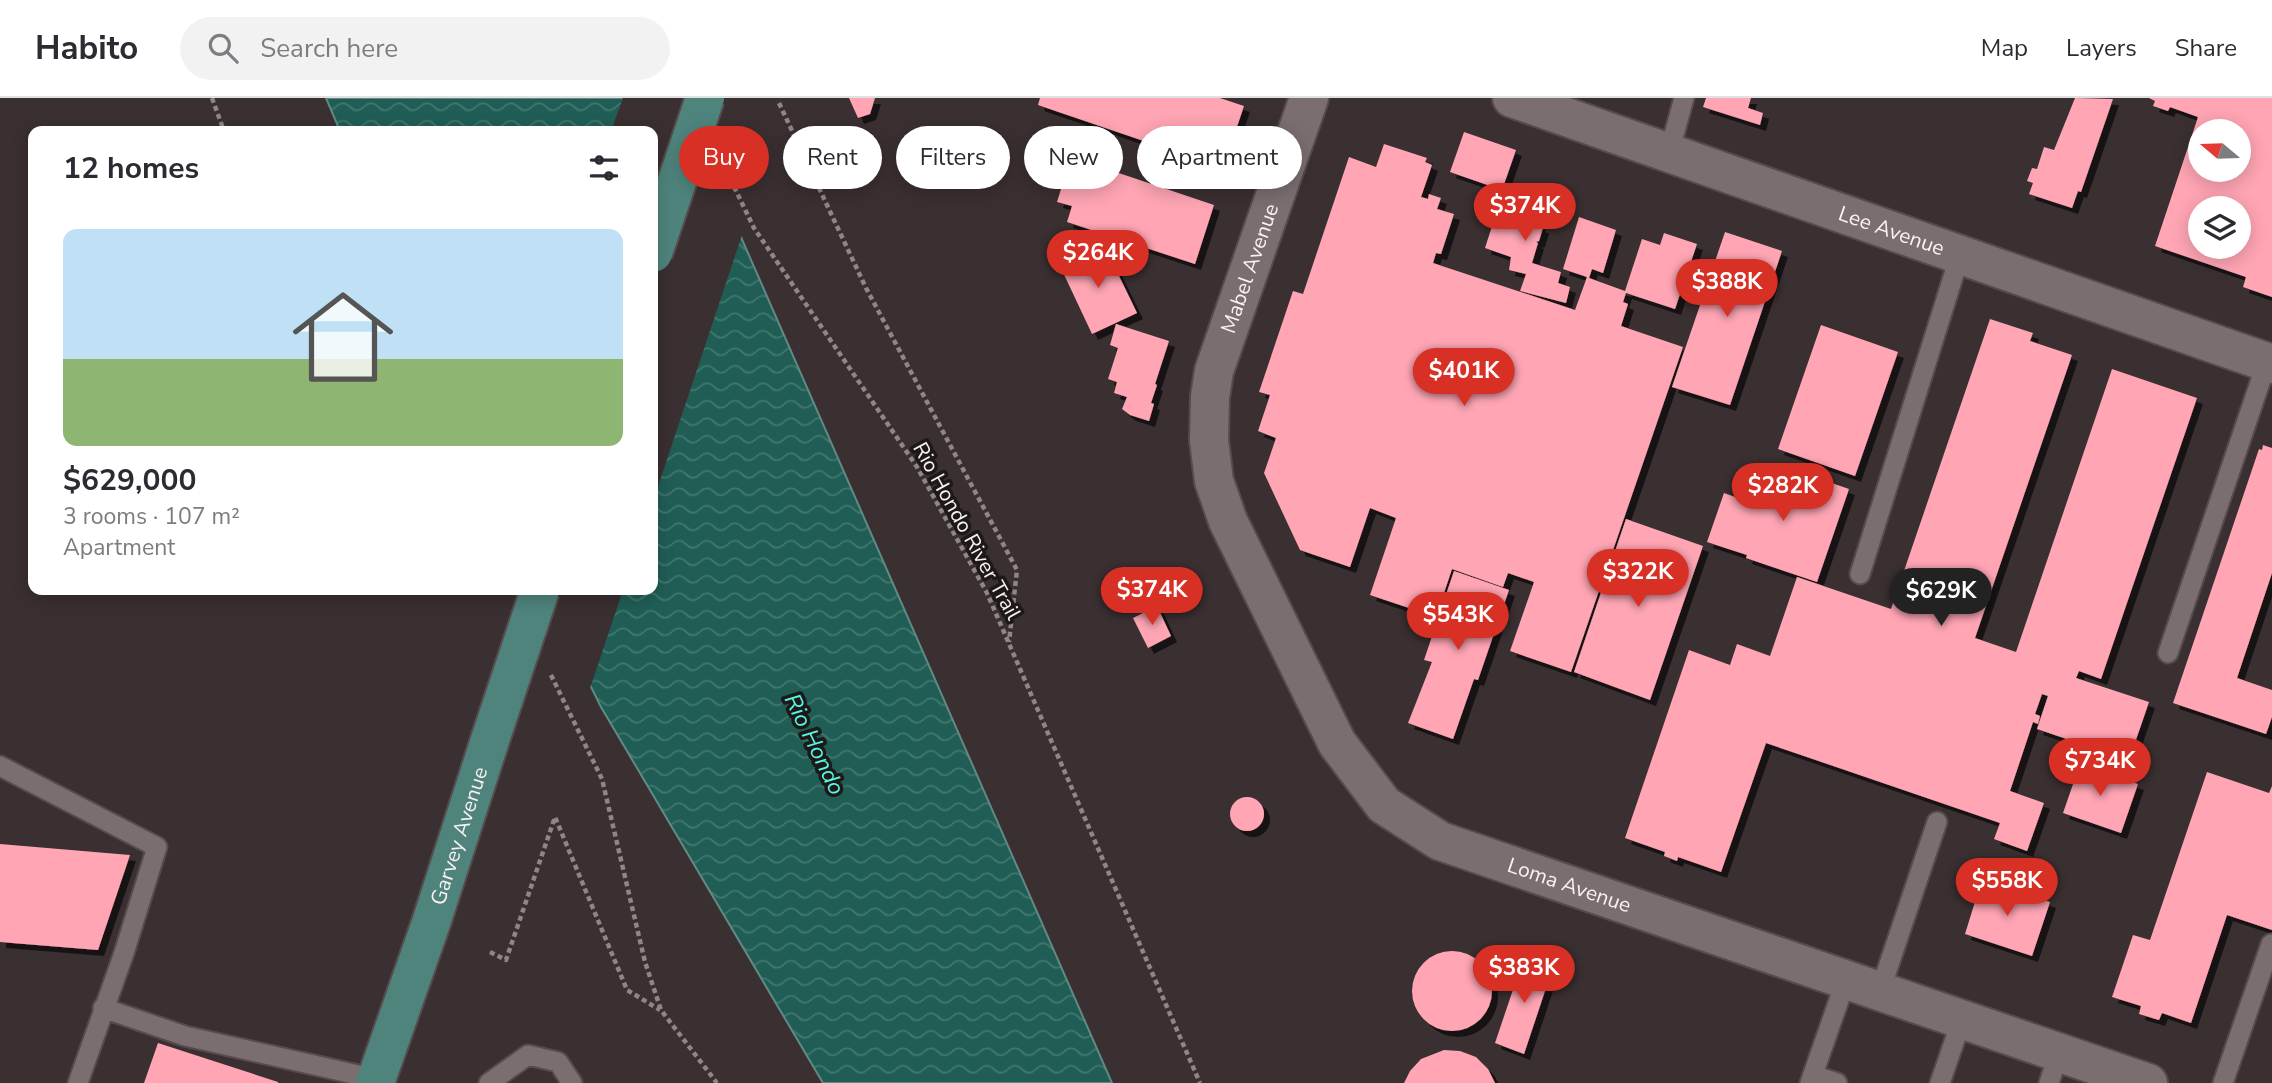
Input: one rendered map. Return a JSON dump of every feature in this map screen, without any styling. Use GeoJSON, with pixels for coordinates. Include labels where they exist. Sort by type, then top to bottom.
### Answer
{"type":"FeatureCollection","features":[{"type":"Feature","properties":{"kind":"main road"},"geometry":{"type":"LineString","coordinates":[[658,238],[705,98]]}},
{"type":"Feature","properties":{"kind":"main road","name":"Garvey Avenue"},"geometry":{"type":"LineString","coordinates":[[376,1081],[431,923],[538,595]]}},
{"type":"Feature","properties":{"kind":"street","name":"Mabel Avenue"},"geometry":{"type":"LineString","coordinates":[[1209,440],[1210,397],[1214,371],[1309,98]]}},
{"type":"Feature","properties":{"kind":"street","name":"Lee Avenue"},"geometry":{"type":"LineString","coordinates":[[1512,98],[1960,255],[2270,357]]}},
{"type":"Feature","properties":{"kind":"street","name":"Loma Avenue"},"geometry":{"type":"LineString","coordinates":[[1209,440],[1214,481],[1228,521],[1337,743],[1384,805],[1440,841],[1962,1019],[2054,1068],[2148,1083]]}},
{"type":"Feature","properties":{"kind":"lane"},"geometry":{"type":"LineString","coordinates":[[1670,153],[1684,98]]}},
{"type":"Feature","properties":{"kind":"lane"},"geometry":{"type":"LineString","coordinates":[[1860,574],[1960,255]]}},
{"type":"Feature","properties":{"kind":"lane"},"geometry":{"type":"LineString","coordinates":[[2168,653],[2270,357]]}},
{"type":"Feature","properties":{"kind":"lane"},"geometry":{"type":"LineString","coordinates":[[0,766],[157,847],[124,953],[78,1083]]}},
{"type":"Feature","properties":{"kind":"lane"},"geometry":{"type":"LineString","coordinates":[[1837,1083],[1812,1079],[1863,985],[1937,822]]}},
{"type":"Feature","properties":{"kind":"lane"},"geometry":{"type":"LineString","coordinates":[[2223,1083],[2271,944]]}},
{"type":"Feature","properties":{"kind":"lane"},"geometry":{"type":"LineString","coordinates":[[103,1008],[185,1036],[376,1081]]}},
{"type":"Feature","properties":{"kind":"lane"},"geometry":{"type":"LineString","coordinates":[[1940,1083],[1962,1019]]}},
{"type":"Feature","properties":{"kind":"lane"},"geometry":{"type":"LineString","coordinates":[[489,1083],[528,1055],[558,1062],[572,1083]]}},
{"type":"Feature","properties":{"kind":"path"},"geometry":{"type":"LineString","coordinates":[[212,98],[222,126]]}},
{"type":"Feature","properties":{"kind":"path"},"geometry":{"type":"LineString","coordinates":[[779,103],[866,288],[1017,570],[1009,643]]}},
{"type":"Feature","properties":{"kind":"path","name":"Rio Hondo River Trail"},"geometry":{"type":"LineString","coordinates":[[735,189],[754,228],[917,467],[987,593],[1200,1083]]}},
{"type":"Feature","properties":{"kind":"path"},"geometry":{"type":"LineString","coordinates":[[545,663],[602,779],[645,962],[661,1010],[717,1083]]}},
{"type":"Feature","properties":{"kind":"path"},"geometry":{"type":"LineString","coordinates":[[490,952],[506,960],[555,817],[627,990],[661,1010]]}},
{"type":"Feature","properties":{"kind":"water","name":"Rio Hondo"},"geometry":{"type":"Polygon","coordinates":[[[326,98],[680,98],[692,126],[679,126],[679,189],[720,189],[1112,1083],[823,1083],[601,707],[545,595],[658,595],[658,126],[338,126],[326,98]]]}},
{"type":"Feature","properties":{"kind":"pier"},"geometry":{"type":"Polygon","coordinates":[[[623,98],[684,98],[696,126],[679,126],[679,189],[724,189],[743,232],[658,486],[658,126],[613,126],[623,98]]]}},
{"type":"Feature","properties":{"kind":"pier"},"geometry":{"type":"Polygon","coordinates":[[[542,595],[621,595],[589,691],[542,595]]]}},
{"type":"Feature","properties":{"kind":"building"},"geometry":{"type":"Polygon","coordinates":[[[849,98],[875,98],[870,114],[858,118],[849,98]]]}},
{"type":"Feature","properties":{"kind":"building"},"geometry":{"type":"Polygon","coordinates":[[[1040,98],[1220,98],[1244,106],[1237,126],[1137,126],[1137,139],[1123,134],[1123,126],[1100,126],[1038,105],[1040,98]]]}},
{"type":"Feature","properties":{"kind":"building"},"geometry":{"type":"Polygon","coordinates":[[[1706,98],[1751,98],[1748,108],[1763,113],[1760,125],[1703,107],[1706,98]]]}},
{"type":"Feature","properties":{"kind":"building"},"geometry":{"type":"Polygon","coordinates":[[[2075,98],[2113,99],[2081,192],[2078,191],[2072,208],[2029,194],[2033,183],[2027,181],[2032,168],[2037,169],[2044,147],[2054,150],[2075,98]]]}},
{"type":"Feature","properties":{"kind":"building"},"geometry":{"type":"Polygon","coordinates":[[[2149,98],[2272,98],[2272,297],[2243,287],[2246,277],[2193,259],[2251,259],[2251,196],[2188,196],[2188,257],[2155,246],[2188,147],[2188,182],[2251,182],[2251,119],[2197,119],[2170,107],[2168,111],[2153,106],[2155,101],[2149,98]]]}},
{"type":"Feature","properties":{"kind":"building"},"geometry":{"type":"Polygon","coordinates":[[[1464,132],[1516,150],[1502,190],[1450,172],[1464,132]]]}},
{"type":"Feature","properties":{"kind":"building"},"geometry":{"type":"Polygon","coordinates":[[[1384,144],[1427,158],[1425,162],[1432,165],[1421,197],[1428,199],[1429,194],[1441,198],[1437,209],[1454,214],[1441,254],[1436,253],[1433,263],[1575,310],[1587,277],[1563,269],[1579,217],[1616,230],[1603,273],[1592,269],[1589,278],[1625,291],[1642,239],[1660,245],[1664,233],[1697,244],[1675,309],[1626,293],[1623,302],[1628,304],[1621,326],[1683,347],[1571,672],[1510,651],[1534,582],[1508,573],[1503,587],[1452,569],[1436,617],[1370,595],[1396,518],[1370,508],[1350,567],[1300,550],[1264,473],[1276,438],[1258,431],[1270,395],[1259,392],[1293,291],[1303,294],[1349,157],[1376,167],[1384,144]]]}},
{"type":"Feature","properties":{"kind":"building"},"geometry":{"type":"Polygon","coordinates":[[[1123,174],[1137,179],[1137,189],[1166,189],[1214,205],[1195,264],[1067,222],[1072,206],[1057,202],[1061,189],[1123,189],[1123,174]]]}},
{"type":"Feature","properties":{"kind":"building"},"geometry":{"type":"Polygon","coordinates":[[[1519,186],[1535,191],[1533,198],[1543,201],[1546,206],[1539,226],[1543,228],[1539,241],[1536,242],[1538,243],[1532,263],[1561,272],[1558,283],[1570,287],[1566,303],[1520,291],[1526,274],[1509,270],[1511,257],[1485,248],[1503,192],[1516,196],[1519,186]]]}},
{"type":"Feature","properties":{"kind":"building"},"geometry":{"type":"Polygon","coordinates":[[[1725,232],[1782,251],[1730,405],[1672,387],[1725,232]]]}},
{"type":"Feature","properties":{"kind":"building"},"geometry":{"type":"Polygon","coordinates":[[[1104,245],[1137,313],[1092,334],[1060,266],[1104,245]]]}},
{"type":"Feature","properties":{"kind":"building"},"geometry":{"type":"Polygon","coordinates":[[[1990,319],[2033,333],[2030,341],[2072,355],[1975,638],[2016,652],[2112,369],[2197,398],[2101,679],[2079,671],[2076,678],[2149,702],[2129,760],[2037,729],[2048,696],[2042,694],[2035,714],[2040,716],[2038,724],[2033,722],[2010,791],[2044,803],[2027,851],[1994,839],[2000,823],[1766,743],[1721,872],[1678,857],[1677,861],[1664,856],[1665,852],[1625,838],[1689,650],[1730,665],[1737,644],[1770,656],[1797,577],[1891,609],[1990,319]]]}},
{"type":"Feature","properties":{"kind":"building"},"geometry":{"type":"Polygon","coordinates":[[[1116,324],[1169,341],[1155,384],[1157,385],[1151,403],[1154,404],[1149,421],[1130,415],[1122,409],[1127,397],[1114,393],[1117,382],[1108,379],[1118,348],[1110,345],[1116,324]]]}},
{"type":"Feature","properties":{"kind":"building"},"geometry":{"type":"Polygon","coordinates":[[[1821,325],[1898,352],[1855,476],[1778,449],[1821,325]]]}},
{"type":"Feature","properties":{"kind":"building"},"geometry":{"type":"Polygon","coordinates":[[[2263,445],[2272,448],[2272,573],[2237,678],[2272,690],[2272,717],[2266,734],[2173,703],[2259,449],[2262,450],[2263,445]]]}},
{"type":"Feature","properties":{"kind":"building"},"geometry":{"type":"Polygon","coordinates":[[[1777,464],[1849,489],[1817,582],[1707,542],[1724,493],[1763,507],[1777,464]]]}},
{"type":"Feature","properties":{"kind":"building"},"geometry":{"type":"Polygon","coordinates":[[[1626,519],[1703,546],[1650,700],[1574,672],[1626,519]]]}},
{"type":"Feature","properties":{"kind":"building"},"geometry":{"type":"Polygon","coordinates":[[[1454,571],[1509,590],[1478,680],[1474,679],[1453,739],[1408,723],[1432,662],[1424,660],[1454,571]]]}},
{"type":"Feature","properties":{"kind":"building"},"geometry":{"type":"Polygon","coordinates":[[[1157,606],[1171,636],[1148,648],[1133,618],[1157,606]]]}},
{"type":"Feature","properties":{"kind":"building"},"geometry":{"type":"Polygon","coordinates":[[[2080,764],[2138,784],[2121,833],[2063,813],[2080,764]]]}},
{"type":"Feature","properties":{"kind":"building"},"geometry":{"type":"Polygon","coordinates":[[[2207,772],[2269,793],[2272,786],[2272,930],[2227,915],[2191,1023],[2162,1013],[2159,1020],[2139,1014],[2141,1006],[2112,997],[2133,935],[2150,940],[2207,772]]]}},
{"type":"Feature","properties":{"kind":"building"},"geometry":{"type":"Polygon","coordinates":[[[1247,797],[1259,802],[1264,814],[1259,826],[1247,831],[1235,826],[1230,814],[1235,802],[1247,797]]]}},
{"type":"Feature","properties":{"kind":"building"},"geometry":{"type":"Polygon","coordinates":[[[0,844],[130,855],[98,950],[0,942],[0,844]]]}},
{"type":"Feature","properties":{"kind":"building"},"geometry":{"type":"Polygon","coordinates":[[[1982,879],[2050,902],[2032,956],[1965,934],[1982,879]]]}},
{"type":"Feature","properties":{"kind":"building"},"geometry":{"type":"Polygon","coordinates":[[[1452,951],[1467,954],[1480,963],[1489,976],[1492,991],[1489,1006],[1480,1019],[1467,1028],[1452,1031],[1437,1028],[1424,1019],[1415,1006],[1412,991],[1415,976],[1424,963],[1437,954],[1452,951]]]}},
{"type":"Feature","properties":{"kind":"building"},"geometry":{"type":"Polygon","coordinates":[[[1524,957],[1553,967],[1524,1054],[1495,1043],[1524,957]]]}},
{"type":"Feature","properties":{"kind":"building"},"geometry":{"type":"Polygon","coordinates":[[[158,1043],[278,1082],[278,1083],[144,1083],[158,1043]]]}},
{"type":"Feature","properties":{"kind":"building"},"geometry":{"type":"Polygon","coordinates":[[[1444,1050],[1460,1051],[1476,1057],[1488,1069],[1495,1083],[1404,1083],[1421,1059],[1444,1050]]]}}]}
